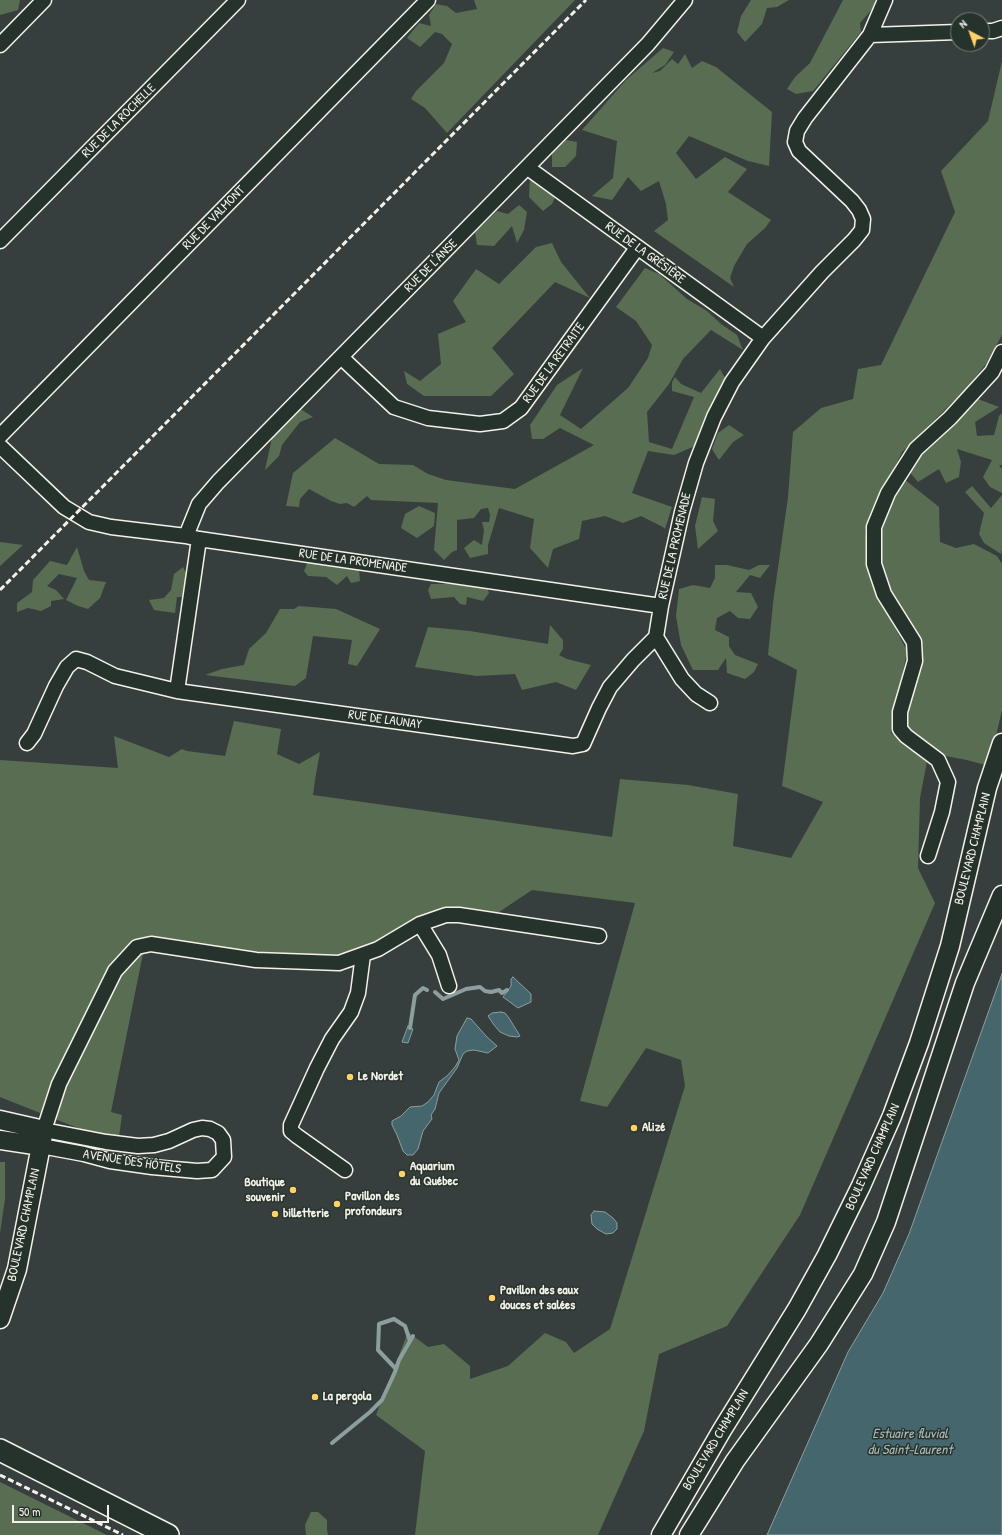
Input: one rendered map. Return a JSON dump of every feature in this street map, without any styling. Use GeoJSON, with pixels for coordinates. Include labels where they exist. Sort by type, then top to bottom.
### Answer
{"type":"FeatureCollection","features":[{"type":"Feature","properties":{"kind":"highway"},"geometry":{"type":"LineString","coordinates":[[0,1450],[168,1535]]}},
{"type":"Feature","properties":{"kind":"main road","name":"BOULEVARD CHAMPLAIN"},"geometry":{"type":"LineString","coordinates":[[661,1535],[722,1430],[797,1309],[827,1255],[861,1186],[892,1116],[920,1043],[950,946],[988,788],[1002,743]]}},
{"type":"Feature","properties":{"kind":"main road","name":"BOULEVARD CHAMPLAIN"},"geometry":{"type":"LineString","coordinates":[[689,1535],[735,1461],[819,1344],[863,1274],[886,1222],[965,983],[1002,895]]}},
{"type":"Feature","properties":{"kind":"main road","name":"AVENUE DES HÔTELS"},"geometry":{"type":"LineString","coordinates":[[0,1120],[43,1138]]}},
{"type":"Feature","properties":{"kind":"main road","name":"BOULEVARD CHAMPLAIN"},"geometry":{"type":"LineString","coordinates":[[0,1319],[17,1269],[43,1138]]}},
{"type":"Feature","properties":{"kind":"main road","name":"AVENUE DES HÔTELS"},"geometry":{"type":"LineString","coordinates":[[0,1140],[43,1138]]}},
{"type":"Feature","properties":{"kind":"street"},"geometry":{"type":"LineString","coordinates":[[0,45],[44,0]]}},
{"type":"Feature","properties":{"kind":"street","name":"RUE DE LA ROCHELLE"},"geometry":{"type":"LineString","coordinates":[[0,241],[238,0]]}},
{"type":"Feature","properties":{"kind":"street","name":"RUE DE VALMONT"},"geometry":{"type":"LineString","coordinates":[[0,436],[428,0]]}},
{"type":"Feature","properties":{"kind":"street","name":"RUE DE L'ANSE"},"geometry":{"type":"LineString","coordinates":[[193,538],[199,504],[208,493],[648,44],[685,0]]}},
{"type":"Feature","properties":{"kind":"street"},"geometry":{"type":"LineString","coordinates":[[885,0],[870,35],[950,32]]}},
{"type":"Feature","properties":{"kind":"street"},"geometry":{"type":"LineString","coordinates":[[990,31],[1002,28]]}},
{"type":"Feature","properties":{"kind":"street","name":"RUE DE LA PROMENADE"},"geometry":{"type":"LineString","coordinates":[[0,446],[64,507],[89,522],[111,527],[661,606],[682,512],[696,463],[714,417],[732,382],[762,338],[862,230],[862,219],[859,210],[852,201],[810,162],[800,151],[795,142],[798,131],[805,118],[870,35]]}},
{"type":"Feature","properties":{"kind":"street","name":"RUE DE LA GRÉSIÈRE"},"geometry":{"type":"LineString","coordinates":[[528,168],[762,338]]}},
{"type":"Feature","properties":{"kind":"street","name":"RUE DE LA RETRAITE"},"geometry":{"type":"LineString","coordinates":[[341,357],[394,407],[428,418],[480,424],[503,421],[522,408],[637,248]]}},
{"type":"Feature","properties":{"kind":"street"},"geometry":{"type":"LineString","coordinates":[[928,856],[942,812],[948,782],[938,760],[906,736],[900,729],[900,712],[915,661],[914,642],[884,594],[874,564],[874,527],[888,492],[916,449],[950,418],[992,372],[1002,352]]}},
{"type":"Feature","properties":{"kind":"street"},"geometry":{"type":"LineString","coordinates":[[27,743],[34,734],[56,686],[67,667],[76,660],[87,662],[115,676],[177,691],[193,538]]}},
{"type":"Feature","properties":{"kind":"street"},"geometry":{"type":"LineString","coordinates":[[661,606],[656,637],[682,679],[696,694],[710,703]]}},
{"type":"Feature","properties":{"kind":"street","name":"RUE DE LAUNAY"},"geometry":{"type":"LineString","coordinates":[[177,691],[573,746],[583,744],[610,687],[656,637]]}},
{"type":"Feature","properties":{"kind":"street"},"geometry":{"type":"LineString","coordinates":[[43,1138],[59,1084],[115,971],[137,947],[151,944],[264,961],[340,963],[378,950],[420,924],[446,915],[459,915],[599,936]]}},
{"type":"Feature","properties":{"kind":"street"},"geometry":{"type":"LineString","coordinates":[[420,924],[439,955],[449,986]]}},
{"type":"Feature","properties":{"kind":"street"},"geometry":{"type":"LineString","coordinates":[[345,1170],[297,1136],[292,1131],[291,1125],[332,1039],[351,1012],[358,994],[364,955]]}},
{"type":"Feature","properties":{"kind":"street","name":"AVENUE DES HÔTELS"},"geometry":{"type":"LineString","coordinates":[[202,1128],[210,1129],[218,1133],[223,1140],[224,1156],[212,1170],[196,1171],[164,1169],[118,1162],[84,1154],[43,1138],[106,1142],[138,1146],[169,1141],[193,1130],[202,1128]]}},
{"type":"Feature","properties":{"kind":"green space"},"geometry":{"type":"Polygon","coordinates":[[[0,0],[20,0],[18,10],[0,15],[0,0]]]}},
{"type":"Feature","properties":{"kind":"green space"},"geometry":{"type":"Polygon","coordinates":[[[474,0],[575,0],[447,133],[425,108],[411,99],[416,91],[444,63],[452,44],[442,34],[435,32],[420,47],[407,38],[419,23],[431,26],[429,15],[436,4],[447,6],[456,13],[477,9],[474,0]]]}},
{"type":"Feature","properties":{"kind":"green space"},"geometry":{"type":"Polygon","coordinates":[[[751,0],[789,0],[777,7],[767,8],[762,24],[745,42],[737,32],[741,16],[751,0]]]}},
{"type":"Feature","properties":{"kind":"green space"},"geometry":{"type":"Polygon","coordinates":[[[843,0],[875,0],[874,7],[860,23],[861,32],[813,91],[796,94],[787,89],[795,77],[810,63],[843,0]]]}},
{"type":"Feature","properties":{"kind":"green space"},"geometry":{"type":"Polygon","coordinates":[[[663,48],[674,52],[665,65],[652,73],[660,71],[672,59],[678,64],[685,54],[692,68],[702,61],[716,67],[772,112],[769,166],[748,161],[689,136],[676,153],[696,179],[725,157],[747,169],[728,192],[771,220],[765,228],[747,244],[734,266],[730,278],[734,287],[654,231],[668,220],[666,204],[659,181],[641,191],[628,177],[612,200],[592,196],[613,178],[617,141],[582,130],[626,80],[663,48]]]}},
{"type":"Feature","properties":{"kind":"green space"},"geometry":{"type":"Polygon","coordinates":[[[1002,61],[1002,335],[986,364],[966,389],[902,452],[865,530],[871,580],[907,651],[891,733],[927,761],[920,798],[918,868],[935,903],[800,1215],[727,1326],[659,1354],[644,1431],[598,1535],[415,1535],[425,1451],[376,1415],[408,1332],[428,1347],[444,1344],[470,1366],[470,1379],[508,1366],[545,1333],[566,1342],[574,1353],[610,1329],[685,1086],[681,1060],[646,1048],[607,1107],[580,1101],[635,903],[532,890],[496,914],[442,912],[326,965],[146,939],[111,1112],[122,1115],[118,1144],[0,1097],[0,760],[118,768],[114,736],[169,757],[182,749],[225,756],[234,721],[281,729],[277,754],[299,764],[320,752],[313,795],[612,837],[620,779],[688,785],[738,794],[733,846],[791,858],[823,802],[782,786],[797,670],[768,655],[773,603],[788,497],[793,432],[821,408],[853,399],[858,369],[881,365],[955,212],[941,171],[988,121],[1002,61]]]}},
{"type":"Feature","properties":{"kind":"green space"},"geometry":{"type":"Polygon","coordinates":[[[566,140],[577,142],[576,156],[565,167],[552,167],[552,153],[566,140]]]}},
{"type":"Feature","properties":{"kind":"green space"},"geometry":{"type":"Polygon","coordinates":[[[547,173],[561,184],[552,204],[543,211],[529,197],[530,178],[547,173]]]}},
{"type":"Feature","properties":{"kind":"green space"},"geometry":{"type":"Polygon","coordinates":[[[519,205],[527,212],[524,230],[517,243],[512,226],[494,246],[477,245],[475,232],[497,211],[508,214],[519,205]]]}},
{"type":"Feature","properties":{"kind":"green space"},"geometry":{"type":"Polygon","coordinates":[[[552,243],[561,262],[590,298],[555,282],[492,348],[514,374],[491,396],[424,396],[407,384],[404,371],[420,381],[441,364],[438,334],[466,322],[453,301],[476,269],[499,284],[536,247],[552,243]]]}},
{"type":"Feature","properties":{"kind":"green space"},"geometry":{"type":"Polygon","coordinates":[[[645,268],[659,274],[687,299],[707,311],[721,324],[737,335],[743,350],[711,330],[683,359],[669,384],[647,412],[649,442],[672,449],[694,397],[672,391],[672,382],[675,377],[681,384],[701,393],[720,369],[729,385],[707,412],[695,446],[674,455],[648,451],[632,493],[672,507],[665,529],[641,516],[623,523],[605,516],[582,521],[579,539],[553,549],[548,568],[530,548],[534,519],[499,508],[488,545],[488,554],[470,558],[464,548],[474,540],[482,545],[484,530],[482,522],[489,522],[490,515],[488,508],[481,509],[474,518],[457,520],[457,550],[452,552],[444,560],[434,550],[438,503],[371,500],[367,496],[354,507],[347,503],[340,504],[331,501],[309,489],[300,499],[299,507],[286,506],[293,473],[335,438],[379,464],[413,465],[428,474],[446,480],[515,489],[594,445],[560,428],[543,439],[532,439],[530,425],[557,385],[583,368],[560,415],[581,429],[628,388],[648,358],[652,345],[636,321],[616,307],[645,268]]]}},
{"type":"Feature","properties":{"kind":"green space"},"geometry":{"type":"Polygon","coordinates":[[[978,399],[999,407],[975,422],[977,436],[994,435],[999,416],[1002,413],[1002,465],[999,465],[1002,469],[1002,493],[990,487],[983,477],[992,460],[957,449],[961,462],[959,477],[946,483],[939,469],[918,482],[908,470],[923,450],[978,399]]]}},
{"type":"Feature","properties":{"kind":"green space"},"geometry":{"type":"Polygon","coordinates":[[[299,408],[313,417],[300,422],[282,445],[279,456],[265,470],[273,433],[299,408]]]}},
{"type":"Feature","properties":{"kind":"green space"},"geometry":{"type":"Polygon","coordinates":[[[729,425],[744,435],[733,442],[719,460],[712,449],[718,433],[729,425]]]}},
{"type":"Feature","properties":{"kind":"green space"},"geometry":{"type":"Polygon","coordinates":[[[904,479],[939,507],[940,542],[956,548],[974,544],[997,556],[1002,564],[1002,710],[989,766],[940,755],[906,728],[908,701],[918,671],[922,640],[900,610],[878,561],[879,529],[891,496],[904,479]]]}},
{"type":"Feature","properties":{"kind":"green space"},"geometry":{"type":"Polygon","coordinates":[[[972,486],[991,508],[1002,495],[1001,554],[984,543],[979,534],[984,513],[965,492],[972,486]]]}},
{"type":"Feature","properties":{"kind":"green space"},"geometry":{"type":"Polygon","coordinates":[[[702,497],[715,499],[713,521],[718,531],[698,549],[695,526],[702,497]]]}},
{"type":"Feature","properties":{"kind":"green space"},"geometry":{"type":"Polygon","coordinates":[[[419,506],[435,513],[434,526],[417,538],[401,528],[405,514],[419,506]]]}},
{"type":"Feature","properties":{"kind":"green space"},"geometry":{"type":"Polygon","coordinates":[[[0,542],[23,545],[0,566],[0,542]]]}},
{"type":"Feature","properties":{"kind":"green space"},"geometry":{"type":"Polygon","coordinates":[[[77,547],[84,571],[89,580],[106,582],[100,598],[88,609],[66,600],[77,578],[59,574],[47,586],[56,590],[64,599],[51,601],[51,606],[41,611],[28,608],[17,612],[17,603],[32,592],[33,580],[50,561],[67,565],[77,547]]]}},
{"type":"Feature","properties":{"kind":"green space"},"geometry":{"type":"Polygon","coordinates":[[[336,559],[359,569],[360,581],[351,583],[347,576],[337,585],[326,577],[308,576],[304,571],[308,561],[323,565],[336,559]]]}},
{"type":"Feature","properties":{"kind":"green space"},"geometry":{"type":"Polygon","coordinates":[[[715,565],[727,565],[749,570],[759,565],[770,565],[760,578],[750,575],[736,592],[751,593],[758,607],[750,619],[738,618],[730,611],[717,618],[715,630],[729,637],[729,646],[735,655],[758,664],[754,672],[745,679],[727,673],[726,658],[718,670],[693,670],[681,645],[676,616],[679,589],[693,585],[710,588],[715,578],[715,565]]]}},
{"type":"Feature","properties":{"kind":"green space"},"geometry":{"type":"Polygon","coordinates":[[[183,567],[189,579],[186,597],[177,597],[175,613],[154,610],[149,600],[164,598],[171,590],[174,574],[183,567]]]}},
{"type":"Feature","properties":{"kind":"green space"},"geometry":{"type":"Polygon","coordinates":[[[455,569],[470,571],[470,584],[486,585],[489,593],[483,601],[467,597],[466,605],[460,604],[454,597],[431,599],[428,590],[431,584],[447,584],[455,569]]]}},
{"type":"Feature","properties":{"kind":"green space"},"geometry":{"type":"Polygon","coordinates":[[[299,606],[336,609],[380,629],[357,666],[348,664],[352,640],[313,636],[306,678],[295,686],[205,675],[222,669],[244,665],[249,649],[266,633],[280,609],[294,609],[299,606]]]}},
{"type":"Feature","properties":{"kind":"green space"},"geometry":{"type":"Polygon","coordinates":[[[550,625],[563,640],[563,649],[559,655],[567,659],[591,665],[576,690],[556,682],[522,690],[515,674],[477,676],[415,667],[428,627],[470,631],[548,644],[550,625]]]}},
{"type":"Feature","properties":{"kind":"green space"},"geometry":{"type":"Polygon","coordinates":[[[0,1162],[5,1162],[5,1199],[0,1233],[0,1162]]]}},
{"type":"Feature","properties":{"kind":"green space"},"geometry":{"type":"Polygon","coordinates":[[[0,1482],[107,1535],[0,1535],[0,1482]]]}},
{"type":"Feature","properties":{"kind":"green space"},"geometry":{"type":"Polygon","coordinates":[[[311,1512],[318,1512],[327,1520],[328,1535],[306,1535],[305,1525],[311,1512]]]}},
{"type":"Feature","properties":{"kind":"water","name":"Estuaire fluvial du Saint-Laurent"},"geometry":{"type":"Polygon","coordinates":[[[1002,974],[1002,1535],[767,1535],[848,1352],[883,1293],[909,1234],[1002,974]]]}},
{"type":"Feature","properties":{"kind":"water"},"geometry":{"type":"Polygon","coordinates":[[[513,977],[531,994],[531,1002],[518,1008],[503,997],[511,986],[511,979],[513,977]]]}},
{"type":"Feature","properties":{"kind":"water"},"geometry":{"type":"Polygon","coordinates":[[[492,1013],[505,1013],[509,1018],[520,1036],[509,1036],[500,1032],[488,1016],[492,1013]]]}},
{"type":"Feature","properties":{"kind":"water"},"geometry":{"type":"Polygon","coordinates":[[[467,1018],[471,1019],[497,1046],[488,1053],[474,1050],[467,1051],[463,1054],[457,1068],[439,1093],[435,1109],[431,1115],[432,1119],[423,1131],[418,1149],[413,1155],[407,1155],[403,1151],[392,1125],[392,1121],[401,1116],[410,1107],[422,1106],[428,1102],[434,1095],[439,1082],[455,1067],[459,1060],[455,1049],[457,1036],[467,1018]]]}},
{"type":"Feature","properties":{"kind":"water"},"geometry":{"type":"Polygon","coordinates":[[[408,1026],[413,1029],[408,1043],[402,1042],[408,1026]]]}},
{"type":"Feature","properties":{"kind":"water"},"geometry":{"type":"Polygon","coordinates":[[[594,1211],[605,1212],[613,1218],[617,1223],[617,1229],[613,1233],[606,1234],[597,1229],[592,1224],[591,1215],[594,1211]]]}},
{"type":"Feature","properties":{"kind":"waterway"},"geometry":{"type":"LineString","coordinates":[[435,992],[443,999],[466,989],[480,987],[485,991],[491,992],[499,990],[502,993],[507,990]]}},
{"type":"Feature","properties":{"kind":"waterway"},"geometry":{"type":"LineString","coordinates":[[410,1028],[415,995],[423,988],[427,990]]}},
{"type":"Feature","properties":{"kind":"waterway"},"geometry":{"type":"LineString","coordinates":[[396,1369],[378,1350],[379,1324],[394,1319],[405,1326],[410,1341]]}},
{"type":"Feature","properties":{"kind":"waterway"},"geometry":{"type":"LineString","coordinates":[[332,1443],[370,1412],[382,1400],[399,1360],[413,1336]]}},
{"type":"Feature","properties":{"kind":"railway"},"geometry":{"type":"LineString","coordinates":[[0,590],[586,0]]}},
{"type":"Feature","properties":{"kind":"railway"},"geometry":{"type":"LineString","coordinates":[[0,1475],[123,1535]]}},
{"type":"Feature","properties":{"kind":"place","name":"Le Nordet"},"geometry":{"type":"Point","coordinates":[350,1077]}},
{"type":"Feature","properties":{"kind":"place","name":"Alizé"},"geometry":{"type":"Point","coordinates":[634,1128]}},
{"type":"Feature","properties":{"kind":"place","name":"Aquarium du Québec"},"geometry":{"type":"Point","coordinates":[402,1174]}},
{"type":"Feature","properties":{"kind":"place","name":"Boutique souvenir"},"geometry":{"type":"Point","coordinates":[293,1190]}},
{"type":"Feature","properties":{"kind":"place","name":"Pavillon des profondeurs"},"geometry":{"type":"Point","coordinates":[337,1204]}},
{"type":"Feature","properties":{"kind":"place","name":"billetterie"},"geometry":{"type":"Point","coordinates":[275,1214]}},
{"type":"Feature","properties":{"kind":"place","name":"Pavillon des eaux douces et salées"},"geometry":{"type":"Point","coordinates":[492,1298]}},
{"type":"Feature","properties":{"kind":"place","name":"La pergola"},"geometry":{"type":"Point","coordinates":[315,1397]}}]}
